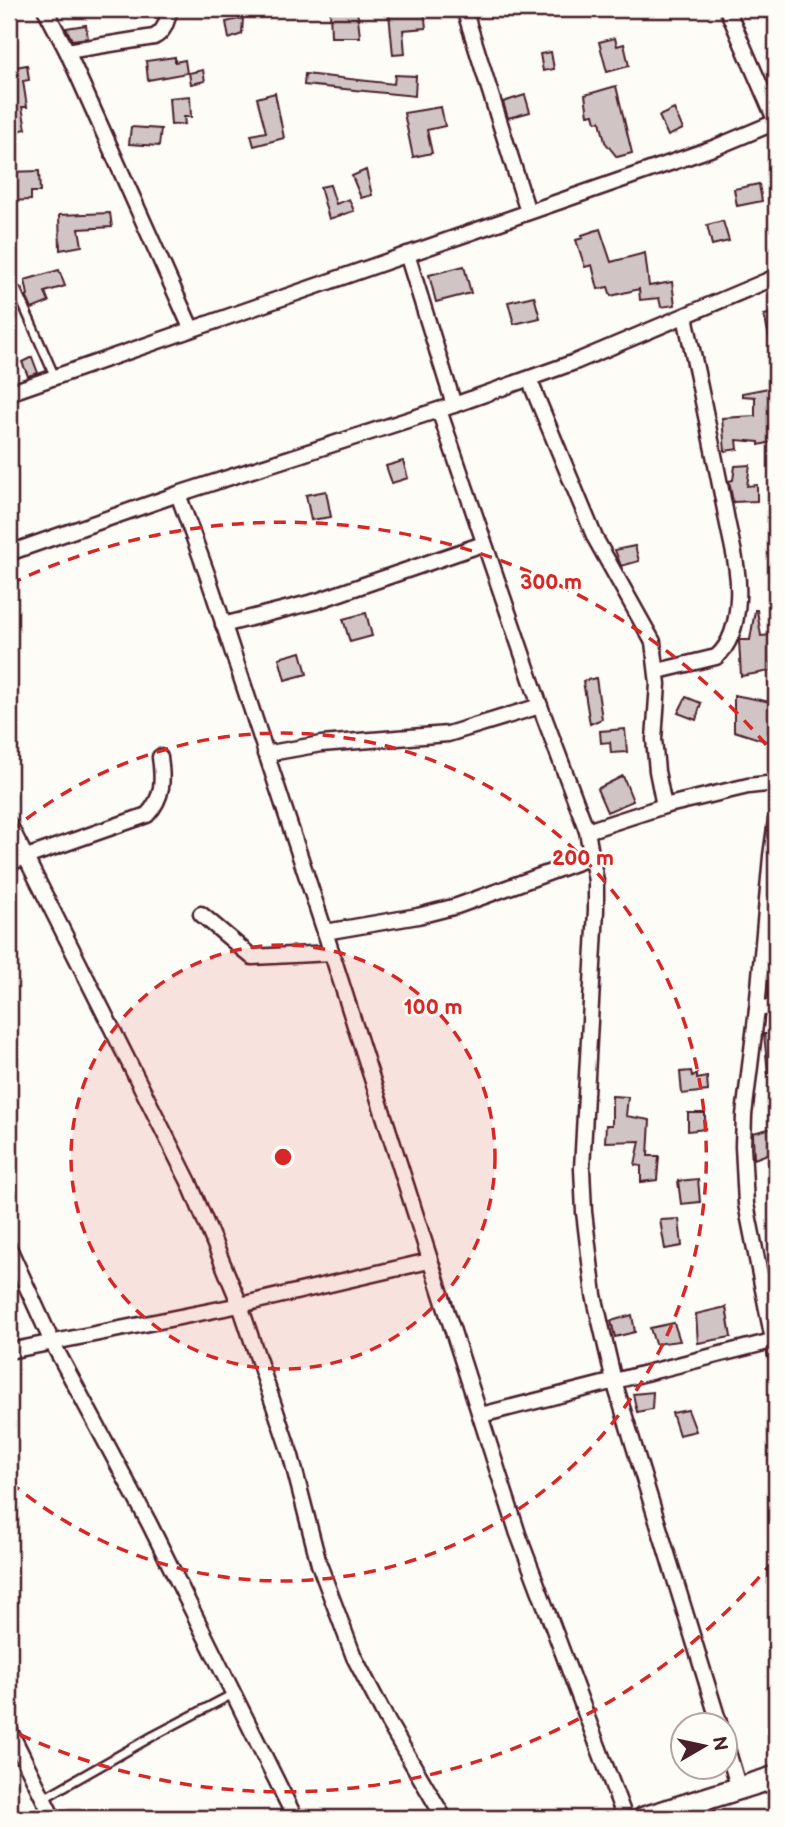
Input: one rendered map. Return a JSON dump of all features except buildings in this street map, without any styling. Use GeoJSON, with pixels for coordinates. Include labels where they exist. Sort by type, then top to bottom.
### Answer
{"type":"FeatureCollection","features":[{"type":"Feature","properties":{"kind":"street"},"geometry":{"type":"LineString","coordinates":[[45,9],[68,51],[191,328]]}},
{"type":"Feature","properties":{"kind":"street"},"geometry":{"type":"LineString","coordinates":[[68,51],[155,37],[165,26],[170,9]]}},
{"type":"Feature","properties":{"kind":"street"},"geometry":{"type":"LineString","coordinates":[[464,9],[528,212]]}},
{"type":"Feature","properties":{"kind":"street"},"geometry":{"type":"LineString","coordinates":[[9,393],[716,147],[776,122],[727,9]]}},
{"type":"Feature","properties":{"kind":"street"},"geometry":{"type":"LineString","coordinates":[[407,254],[454,405]]}},
{"type":"Feature","properties":{"kind":"street"},"geometry":{"type":"LineString","coordinates":[[9,553],[39,545],[178,494],[529,379],[776,277]]}},
{"type":"Feature","properties":{"kind":"street"},"geometry":{"type":"LineString","coordinates":[[657,671],[706,660],[722,652],[727,645],[738,599],[738,581],[685,316]]}},
{"type":"Feature","properties":{"kind":"street"},"geometry":{"type":"LineString","coordinates":[[529,379],[594,538],[653,642],[657,671],[654,739],[664,806]]}},
{"type":"Feature","properties":{"kind":"street"},"geometry":{"type":"LineString","coordinates":[[439,410],[483,544],[587,831],[596,881],[596,910],[582,1169],[584,1213],[594,1295],[614,1381],[716,1712]]}},
{"type":"Feature","properties":{"kind":"street"},"geometry":{"type":"LineString","coordinates":[[178,494],[332,953],[530,1569],[625,1818]]}},
{"type":"Feature","properties":{"kind":"street"},"geometry":{"type":"LineString","coordinates":[[223,625],[317,601],[483,544]]}},
{"type":"Feature","properties":{"kind":"street"},"geometry":{"type":"LineString","coordinates":[[265,754],[321,744],[448,734],[540,706]]}},
{"type":"Feature","properties":{"kind":"street"},"geometry":{"type":"LineString","coordinates":[[9,863],[147,814],[160,794],[163,780],[160,757]]}},
{"type":"Feature","properties":{"kind":"street"},"geometry":{"type":"LineString","coordinates":[[587,831],[664,806],[748,786],[776,783]]}},
{"type":"Feature","properties":{"kind":"street"},"geometry":{"type":"LineString","coordinates":[[481,1415],[614,1381],[774,1348],[746,1203],[743,1171],[744,1115],[776,820]]}},
{"type":"Feature","properties":{"kind":"street"},"geometry":{"type":"LineString","coordinates":[[9,824],[189,1182],[240,1305],[291,1456],[319,1564],[354,1657],[444,1818]]}},
{"type":"Feature","properties":{"kind":"street"},"geometry":{"type":"LineString","coordinates":[[325,932],[418,916],[457,906],[592,857]]}},
{"type":"Feature","properties":{"kind":"street"},"geometry":{"type":"LineString","coordinates":[[201,914],[253,957],[332,953]]}},
{"type":"Feature","properties":{"kind":"street"},"geometry":{"type":"LineString","coordinates":[[757,1009],[776,1006]]}},
{"type":"Feature","properties":{"kind":"street"},"geometry":{"type":"LineString","coordinates":[[9,1248],[52,1342],[149,1524],[295,1818]]}},
{"type":"Feature","properties":{"kind":"street"},"geometry":{"type":"LineString","coordinates":[[9,1351],[240,1305],[429,1261]]}},
{"type":"Feature","properties":{"kind":"street"},"geometry":{"type":"LineString","coordinates":[[9,1729],[53,1818]]}},
{"type":"Feature","properties":{"kind":"street"},"geometry":{"type":"LineString","coordinates":[[644,1818],[776,1777]]}},
{"type":"Feature","properties":{"kind":"street"},"geometry":{"type":"LineString","coordinates":[[737,1782],[739,1788]]}},
{"type":"Feature","properties":{"kind":"lane"},"geometry":{"type":"LineString","coordinates":[[17,291],[55,377]]}},
{"type":"Feature","properties":{"kind":"lane"},"geometry":{"type":"LineString","coordinates":[[44,1798],[153,1735],[233,1694]]}}]}
